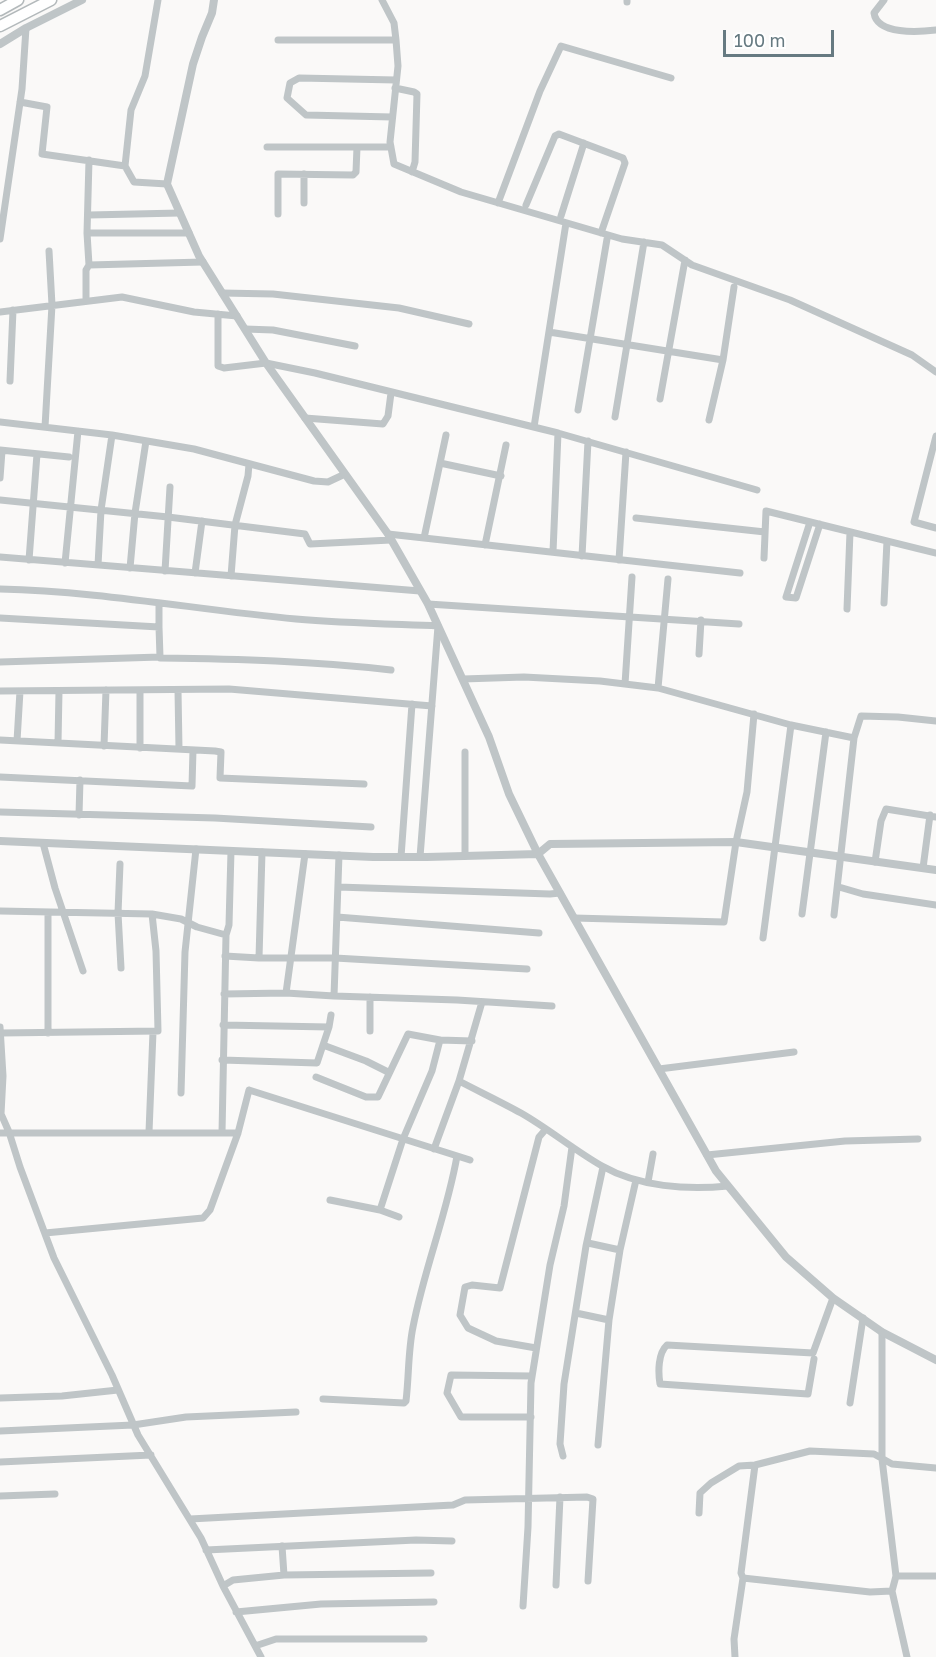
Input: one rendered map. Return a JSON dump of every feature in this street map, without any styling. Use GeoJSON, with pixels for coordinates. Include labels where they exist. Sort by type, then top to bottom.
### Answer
{"type":"FeatureCollection","features":[{"type":"Feature","properties":{"kind":"highway"},"geometry":{"type":"LineString","coordinates":[[1,6],[18,0]]}},
{"type":"Feature","properties":{"kind":"highway"},"geometry":{"type":"LineString","coordinates":[[0,26],[51,0]]}},
{"type":"Feature","properties":{"kind":"street"},"geometry":{"type":"LineString","coordinates":[[0,44],[26,28],[82,0]]}},
{"type":"Feature","properties":{"kind":"street"},"geometry":{"type":"LineString","coordinates":[[158,0],[145,76],[131,110],[125,166],[134,182],[167,184]]}},
{"type":"Feature","properties":{"kind":"street"},"geometry":{"type":"LineString","coordinates":[[214,0],[212,13],[193,64],[167,184],[203,262],[266,363],[389,537],[428,604],[489,737],[509,794],[538,854],[707,1155],[728,1186],[786,1257],[833,1298],[882,1332],[936,1360]]}},
{"type":"Feature","properties":{"kind":"street"},"geometry":{"type":"LineString","coordinates":[[382,0],[394,23],[398,66],[392,117],[391,147],[394,164],[462,192],[498,203],[601,233],[662,245],[692,266],[790,300],[912,355],[936,372]]}},
{"type":"Feature","properties":{"kind":"street"},"geometry":{"type":"LineString","coordinates":[[885,0],[874,13],[878,23],[884,28],[921,32],[936,30]]}},
{"type":"Feature","properties":{"kind":"street"},"geometry":{"type":"LineString","coordinates":[[0,239],[20,102],[26,28]]}},
{"type":"Feature","properties":{"kind":"street"},"geometry":{"type":"LineString","coordinates":[[278,40],[396,40]]}},
{"type":"Feature","properties":{"kind":"street"},"geometry":{"type":"LineString","coordinates":[[498,203],[540,91],[561,46],[671,78]]}},
{"type":"Feature","properties":{"kind":"street"},"geometry":{"type":"LineString","coordinates":[[392,117],[306,115],[287,98],[290,83],[298,78],[395,84],[417,94],[415,162],[412,172]]}},
{"type":"Feature","properties":{"kind":"street"},"geometry":{"type":"LineString","coordinates":[[20,102],[47,107],[42,153],[125,166]]}},
{"type":"Feature","properties":{"kind":"street"},"geometry":{"type":"LineString","coordinates":[[526,205],[555,136],[559,134],[584,143],[623,158],[626,164],[601,233]]}},
{"type":"Feature","properties":{"kind":"street"},"geometry":{"type":"LineString","coordinates":[[561,216],[584,143]]}},
{"type":"Feature","properties":{"kind":"street"},"geometry":{"type":"LineString","coordinates":[[267,147],[391,147]]}},
{"type":"Feature","properties":{"kind":"street"},"geometry":{"type":"LineString","coordinates":[[278,214],[278,174],[353,175],[356,172],[357,147]]}},
{"type":"Feature","properties":{"kind":"street"},"geometry":{"type":"LineString","coordinates":[[86,300],[86,270],[89,265],[87,209],[89,160]]}},
{"type":"Feature","properties":{"kind":"street"},"geometry":{"type":"LineString","coordinates":[[304,174],[304,203]]}},
{"type":"Feature","properties":{"kind":"street"},"geometry":{"type":"LineString","coordinates":[[89,215],[180,213]]}},
{"type":"Feature","properties":{"kind":"street"},"geometry":{"type":"LineString","coordinates":[[534,427],[566,223]]}},
{"type":"Feature","properties":{"kind":"street"},"geometry":{"type":"LineString","coordinates":[[87,233],[189,233]]}},
{"type":"Feature","properties":{"kind":"street"},"geometry":{"type":"LineString","coordinates":[[578,410],[607,239]]}},
{"type":"Feature","properties":{"kind":"street"},"geometry":{"type":"LineString","coordinates":[[615,417],[644,242]]}},
{"type":"Feature","properties":{"kind":"street"},"geometry":{"type":"LineString","coordinates":[[45,427],[52,305],[49,251]]}},
{"type":"Feature","properties":{"kind":"street"},"geometry":{"type":"LineString","coordinates":[[660,399],[685,260]]}},
{"type":"Feature","properties":{"kind":"street"},"geometry":{"type":"LineString","coordinates":[[89,265],[203,262]]}},
{"type":"Feature","properties":{"kind":"street"},"geometry":{"type":"LineString","coordinates":[[709,420],[723,360],[734,287]]}},
{"type":"Feature","properties":{"kind":"street"},"geometry":{"type":"LineString","coordinates":[[222,293],[273,294],[399,308],[469,324]]}},
{"type":"Feature","properties":{"kind":"street"},"geometry":{"type":"LineString","coordinates":[[0,312],[122,297],[194,312],[237,316]]}},
{"type":"Feature","properties":{"kind":"street"},"geometry":{"type":"LineString","coordinates":[[10,381],[13,310]]}},
{"type":"Feature","properties":{"kind":"street"},"geometry":{"type":"LineString","coordinates":[[218,315],[218,366],[224,368],[266,363],[315,373],[558,433],[757,490]]}},
{"type":"Feature","properties":{"kind":"street"},"geometry":{"type":"LineString","coordinates":[[245,329],[273,330],[355,346]]}},
{"type":"Feature","properties":{"kind":"street"},"geometry":{"type":"LineString","coordinates":[[549,332],[723,360]]}},
{"type":"Feature","properties":{"kind":"street"},"geometry":{"type":"LineString","coordinates":[[305,418],[383,424],[388,416],[392,393]]}},
{"type":"Feature","properties":{"kind":"street"},"geometry":{"type":"LineString","coordinates":[[0,422],[112,435],[194,449],[314,481],[328,482],[345,474]]}},
{"type":"Feature","properties":{"kind":"street"},"geometry":{"type":"LineString","coordinates":[[64,562],[78,431]]}},
{"type":"Feature","properties":{"kind":"street"},"geometry":{"type":"LineString","coordinates":[[554,552],[558,433]]}},
{"type":"Feature","properties":{"kind":"street"},"geometry":{"type":"LineString","coordinates":[[98,565],[101,510],[112,435]]}},
{"type":"Feature","properties":{"kind":"street"},"geometry":{"type":"LineString","coordinates":[[424,538],[446,435]]}},
{"type":"Feature","properties":{"kind":"street"},"geometry":{"type":"LineString","coordinates":[[936,436],[914,522],[936,528]]}},
{"type":"Feature","properties":{"kind":"street"},"geometry":{"type":"LineString","coordinates":[[130,568],[135,513],[146,441]]}},
{"type":"Feature","properties":{"kind":"street"},"geometry":{"type":"LineString","coordinates":[[582,556],[588,441]]}},
{"type":"Feature","properties":{"kind":"street"},"geometry":{"type":"LineString","coordinates":[[485,545],[506,445]]}},
{"type":"Feature","properties":{"kind":"street"},"geometry":{"type":"LineString","coordinates":[[0,478],[1,450],[69,457]]}},
{"type":"Feature","properties":{"kind":"street"},"geometry":{"type":"LineString","coordinates":[[619,560],[626,452]]}},
{"type":"Feature","properties":{"kind":"street"},"geometry":{"type":"LineString","coordinates":[[29,560],[37,454]]}},
{"type":"Feature","properties":{"kind":"street"},"geometry":{"type":"LineString","coordinates":[[440,463],[501,476]]}},
{"type":"Feature","properties":{"kind":"street"},"geometry":{"type":"LineString","coordinates":[[231,576],[235,525],[249,464]]}},
{"type":"Feature","properties":{"kind":"street"},"geometry":{"type":"LineString","coordinates":[[165,571],[170,487]]}},
{"type":"Feature","properties":{"kind":"street"},"geometry":{"type":"LineString","coordinates":[[0,500],[135,513],[305,534],[310,544],[389,537],[424,538],[740,573]]}},
{"type":"Feature","properties":{"kind":"street"},"geometry":{"type":"LineString","coordinates":[[764,558],[766,511],[936,553]]}},
{"type":"Feature","properties":{"kind":"street"},"geometry":{"type":"LineString","coordinates":[[636,518],[765,532]]}},
{"type":"Feature","properties":{"kind":"street"},"geometry":{"type":"LineString","coordinates":[[195,573],[202,521]]}},
{"type":"Feature","properties":{"kind":"street"},"geometry":{"type":"LineString","coordinates":[[810,522],[786,597],[796,598],[820,524]]}},
{"type":"Feature","properties":{"kind":"street"},"geometry":{"type":"LineString","coordinates":[[847,609],[850,532]]}},
{"type":"Feature","properties":{"kind":"street"},"geometry":{"type":"LineString","coordinates":[[884,603],[887,541]]}},
{"type":"Feature","properties":{"kind":"street"},"geometry":{"type":"LineString","coordinates":[[0,557],[420,591]]}},
{"type":"Feature","properties":{"kind":"street"},"geometry":{"type":"LineString","coordinates":[[625,684],[633,577]]}},
{"type":"Feature","properties":{"kind":"street"},"geometry":{"type":"LineString","coordinates":[[658,688],[668,579]]}},
{"type":"Feature","properties":{"kind":"street"},"geometry":{"type":"LineString","coordinates":[[0,589],[38,590],[295,619],[438,626]]}},
{"type":"Feature","properties":{"kind":"street"},"geometry":{"type":"LineString","coordinates":[[159,603],[160,658]]}},
{"type":"Feature","properties":{"kind":"street"},"geometry":{"type":"LineString","coordinates":[[428,604],[739,624]]}},
{"type":"Feature","properties":{"kind":"street"},"geometry":{"type":"LineString","coordinates":[[0,618],[159,627]]}},
{"type":"Feature","properties":{"kind":"street"},"geometry":{"type":"LineString","coordinates":[[699,654],[701,620]]}},
{"type":"Feature","properties":{"kind":"street"},"geometry":{"type":"LineString","coordinates":[[420,857],[438,626]]}},
{"type":"Feature","properties":{"kind":"street"},"geometry":{"type":"LineString","coordinates":[[0,662],[160,658],[267,660],[392,670]]}},
{"type":"Feature","properties":{"kind":"street"},"geometry":{"type":"LineString","coordinates":[[463,679],[524,677],[600,681],[658,688],[791,725],[854,738]]}},
{"type":"Feature","properties":{"kind":"street"},"geometry":{"type":"LineString","coordinates":[[0,691],[229,689],[432,706]]}},
{"type":"Feature","properties":{"kind":"street"},"geometry":{"type":"LineString","coordinates":[[104,746],[106,690]]}},
{"type":"Feature","properties":{"kind":"street"},"geometry":{"type":"LineString","coordinates":[[140,690],[140,748]]}},
{"type":"Feature","properties":{"kind":"street"},"geometry":{"type":"LineString","coordinates":[[178,690],[179,749]]}},
{"type":"Feature","properties":{"kind":"street"},"geometry":{"type":"LineString","coordinates":[[16,741],[20,691]]}},
{"type":"Feature","properties":{"kind":"street"},"geometry":{"type":"LineString","coordinates":[[57,743],[59,691]]}},
{"type":"Feature","properties":{"kind":"street"},"geometry":{"type":"LineString","coordinates":[[401,857],[412,704]]}},
{"type":"Feature","properties":{"kind":"street"},"geometry":{"type":"LineString","coordinates":[[574,918],[724,922],[736,842],[747,792],[754,714]]}},
{"type":"Feature","properties":{"kind":"street"},"geometry":{"type":"LineString","coordinates":[[834,915],[854,738],[861,716],[936,721]]}},
{"type":"Feature","properties":{"kind":"street"},"geometry":{"type":"LineString","coordinates":[[763,938],[791,725]]}},
{"type":"Feature","properties":{"kind":"street"},"geometry":{"type":"LineString","coordinates":[[802,914],[826,732]]}},
{"type":"Feature","properties":{"kind":"street"},"geometry":{"type":"LineString","coordinates":[[0,740],[221,752],[220,778],[364,784]]}},
{"type":"Feature","properties":{"kind":"street"},"geometry":{"type":"LineString","coordinates":[[0,777],[192,786],[193,750]]}},
{"type":"Feature","properties":{"kind":"street"},"geometry":{"type":"LineString","coordinates":[[465,752],[465,856]]}},
{"type":"Feature","properties":{"kind":"street"},"geometry":{"type":"LineString","coordinates":[[79,815],[80,780]]}},
{"type":"Feature","properties":{"kind":"street"},"geometry":{"type":"LineString","coordinates":[[875,862],[881,821],[886,809],[933,816],[923,868]]}},
{"type":"Feature","properties":{"kind":"street"},"geometry":{"type":"LineString","coordinates":[[0,812],[215,818],[371,827]]}},
{"type":"Feature","properties":{"kind":"street"},"geometry":{"type":"LineString","coordinates":[[0,841],[401,857],[538,854],[550,844],[736,842],[936,870]]}},
{"type":"Feature","properties":{"kind":"street"},"geometry":{"type":"LineString","coordinates":[[43,843],[55,888],[83,971]]}},
{"type":"Feature","properties":{"kind":"street"},"geometry":{"type":"LineString","coordinates":[[181,1093],[185,952],[196,849]]}},
{"type":"Feature","properties":{"kind":"street"},"geometry":{"type":"LineString","coordinates":[[222,1132],[225,956],[229,925],[231,851]]}},
{"type":"Feature","properties":{"kind":"street"},"geometry":{"type":"LineString","coordinates":[[259,958],[262,852]]}},
{"type":"Feature","properties":{"kind":"street"},"geometry":{"type":"LineString","coordinates":[[286,993],[305,854]]}},
{"type":"Feature","properties":{"kind":"street"},"geometry":{"type":"LineString","coordinates":[[334,996],[339,855]]}},
{"type":"Feature","properties":{"kind":"street"},"geometry":{"type":"LineString","coordinates":[[120,864],[118,913],[120,968]]}},
{"type":"Feature","properties":{"kind":"street"},"geometry":{"type":"LineString","coordinates":[[338,886],[468,893],[560,893]]}},
{"type":"Feature","properties":{"kind":"street"},"geometry":{"type":"LineString","coordinates":[[838,887],[863,894],[936,905]]}},
{"type":"Feature","properties":{"kind":"street"},"geometry":{"type":"LineString","coordinates":[[0,911],[152,914],[181,918],[197,927],[226,935]]}},
{"type":"Feature","properties":{"kind":"street"},"geometry":{"type":"LineString","coordinates":[[48,913],[48,1033]]}},
{"type":"Feature","properties":{"kind":"street"},"geometry":{"type":"LineString","coordinates":[[152,914],[156,951],[158,1032],[48,1033],[0,1030],[0,1116],[9,1132],[54,1258],[133,1425],[190,1519],[261,1657]]}},
{"type":"Feature","properties":{"kind":"street"},"geometry":{"type":"LineString","coordinates":[[337,917],[539,933]]}},
{"type":"Feature","properties":{"kind":"street"},"geometry":{"type":"LineString","coordinates":[[225,956],[335,958],[527,969]]}},
{"type":"Feature","properties":{"kind":"street"},"geometry":{"type":"LineString","coordinates":[[224,994],[286,993],[552,1006]]}},
{"type":"Feature","properties":{"kind":"street"},"geometry":{"type":"LineString","coordinates":[[370,997],[370,1031]]}},
{"type":"Feature","properties":{"kind":"street"},"geometry":{"type":"LineString","coordinates":[[434,1149],[459,1081],[482,1002]]}},
{"type":"Feature","properties":{"kind":"street"},"geometry":{"type":"LineString","coordinates":[[222,1060],[317,1063],[331,1015]]}},
{"type":"Feature","properties":{"kind":"street"},"geometry":{"type":"LineString","coordinates":[[223,1025],[329,1027]]}},
{"type":"Feature","properties":{"kind":"street"},"geometry":{"type":"LineString","coordinates":[[149,1132],[153,1032]]}},
{"type":"Feature","properties":{"kind":"street"},"geometry":{"type":"LineString","coordinates":[[316,1077],[366,1097],[378,1097],[408,1034],[440,1040],[472,1041]]}},
{"type":"Feature","properties":{"kind":"street"},"geometry":{"type":"LineString","coordinates":[[380,1210],[403,1139],[432,1071],[440,1040]]}},
{"type":"Feature","properties":{"kind":"street"},"geometry":{"type":"LineString","coordinates":[[323,1045],[388,1072]]}},
{"type":"Feature","properties":{"kind":"street"},"geometry":{"type":"LineString","coordinates":[[659,1069],[794,1053]]}},
{"type":"Feature","properties":{"kind":"street"},"geometry":{"type":"LineString","coordinates":[[459,1081],[520,1113],[603,1167],[636,1180],[698,1189],[728,1186]]}},
{"type":"Feature","properties":{"kind":"street"},"geometry":{"type":"LineString","coordinates":[[45,1233],[203,1218],[210,1210],[238,1133],[249,1090],[470,1161]]}},
{"type":"Feature","properties":{"kind":"street"},"geometry":{"type":"LineString","coordinates":[[536,1348],[496,1341],[468,1328],[460,1315],[465,1287],[472,1285],[500,1288],[539,1137],[546,1129]]}},
{"type":"Feature","properties":{"kind":"street"},"geometry":{"type":"LineString","coordinates":[[0,1132],[238,1133]]}},
{"type":"Feature","properties":{"kind":"street"},"geometry":{"type":"LineString","coordinates":[[707,1155],[844,1142],[918,1138]]}},
{"type":"Feature","properties":{"kind":"street"},"geometry":{"type":"LineString","coordinates":[[523,1606],[532,1376],[550,1265],[564,1206],[572,1147]]}},
{"type":"Feature","properties":{"kind":"street"},"geometry":{"type":"LineString","coordinates":[[648,1182],[653,1154]]}},
{"type":"Feature","properties":{"kind":"street"},"geometry":{"type":"LineString","coordinates":[[322,1399],[406,1401],[413,1326],[447,1206],[457,1156]]}},
{"type":"Feature","properties":{"kind":"street"},"geometry":{"type":"LineString","coordinates":[[563,1456],[560,1444],[564,1384],[586,1246],[603,1167]]}},
{"type":"Feature","properties":{"kind":"street"},"geometry":{"type":"LineString","coordinates":[[598,1445],[609,1320],[620,1250],[636,1180]]}},
{"type":"Feature","properties":{"kind":"street"},"geometry":{"type":"LineString","coordinates":[[330,1200],[380,1210],[399,1217]]}},
{"type":"Feature","properties":{"kind":"street"},"geometry":{"type":"LineString","coordinates":[[588,1243],[620,1250]]}},
{"type":"Feature","properties":{"kind":"street"},"geometry":{"type":"LineString","coordinates":[[814,1359],[808,1394],[660,1384],[658,1378],[662,1350],[667,1345],[813,1353],[833,1298]]}},
{"type":"Feature","properties":{"kind":"street"},"geometry":{"type":"LineString","coordinates":[[576,1313],[609,1320]]}},
{"type":"Feature","properties":{"kind":"street"},"geometry":{"type":"LineString","coordinates":[[850,1403],[863,1318]]}},
{"type":"Feature","properties":{"kind":"street"},"geometry":{"type":"LineString","coordinates":[[882,1332],[882,1459],[896,1576],[892,1591],[907,1657]]}},
{"type":"Feature","properties":{"kind":"street"},"geometry":{"type":"LineString","coordinates":[[531,1417],[461,1417],[447,1393],[451,1375],[532,1376]]}},
{"type":"Feature","properties":{"kind":"street"},"geometry":{"type":"LineString","coordinates":[[0,1398],[62,1396],[118,1390]]}},
{"type":"Feature","properties":{"kind":"street"},"geometry":{"type":"LineString","coordinates":[[0,1431],[133,1425],[195,1417],[296,1412]]}},
{"type":"Feature","properties":{"kind":"street"},"geometry":{"type":"LineString","coordinates":[[699,1513],[700,1493],[711,1483],[739,1466],[755,1465],[810,1451],[874,1454],[892,1464],[936,1468]]}},
{"type":"Feature","properties":{"kind":"street"},"geometry":{"type":"LineString","coordinates":[[0,1462],[151,1455]]}},
{"type":"Feature","properties":{"kind":"street"},"geometry":{"type":"LineString","coordinates":[[735,1657],[734,1640],[755,1465]]}},
{"type":"Feature","properties":{"kind":"street"},"geometry":{"type":"LineString","coordinates":[[0,1496],[55,1494]]}},
{"type":"Feature","properties":{"kind":"street"},"geometry":{"type":"LineString","coordinates":[[556,1585],[560,1497]]}},
{"type":"Feature","properties":{"kind":"street"},"geometry":{"type":"LineString","coordinates":[[190,1519],[453,1505],[465,1500],[587,1497],[593,1499],[588,1581]]}},
{"type":"Feature","properties":{"kind":"street"},"geometry":{"type":"LineString","coordinates":[[206,1550],[416,1540],[452,1541]]}},
{"type":"Feature","properties":{"kind":"street"},"geometry":{"type":"LineString","coordinates":[[282,1546],[284,1575]]}},
{"type":"Feature","properties":{"kind":"street"},"geometry":{"type":"LineString","coordinates":[[223,1586],[233,1580],[284,1575],[431,1572]]}},
{"type":"Feature","properties":{"kind":"street"},"geometry":{"type":"LineString","coordinates":[[896,1576],[936,1576]]}},
{"type":"Feature","properties":{"kind":"street"},"geometry":{"type":"LineString","coordinates":[[743,1578],[870,1592],[892,1591]]}},
{"type":"Feature","properties":{"kind":"street"},"geometry":{"type":"LineString","coordinates":[[237,1612],[321,1604],[434,1602]]}},
{"type":"Feature","properties":{"kind":"street"},"geometry":{"type":"LineString","coordinates":[[255,1646],[276,1639],[424,1639]]}}]}
